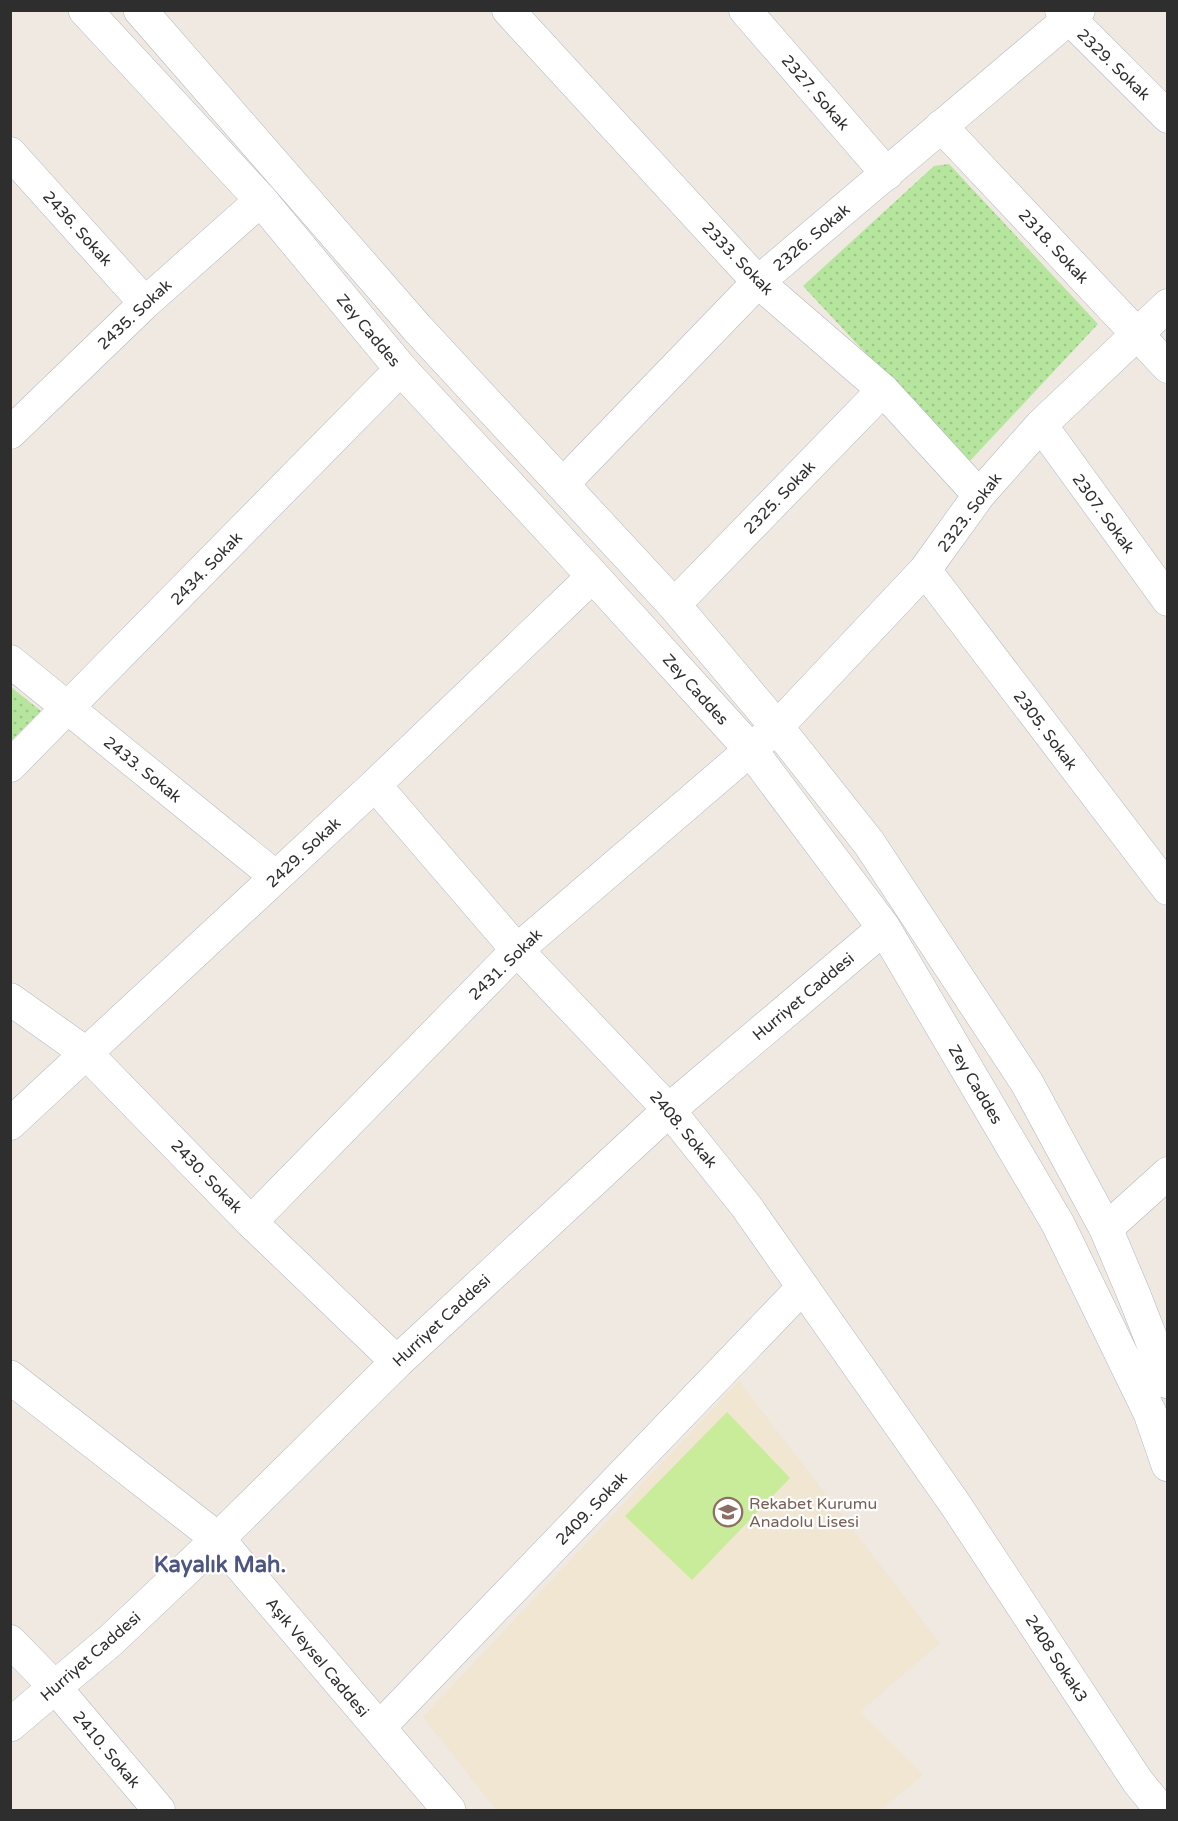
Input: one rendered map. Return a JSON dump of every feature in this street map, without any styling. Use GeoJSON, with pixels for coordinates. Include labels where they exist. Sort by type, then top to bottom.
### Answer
{"type":"FeatureCollection","features":[{"type":"Feature","properties":{"kind":"main road","name":"Zey Caddes"},"geometry":{"type":"LineString","coordinates":[[85,10],[261,200],[401,369],[750,749],[884,928],[1058,1224],[1150,1413],[1167,1465]]}},
{"type":"Feature","properties":{"kind":"main road"},"geometry":{"type":"LineString","coordinates":[[140,10],[417,328],[674,605],[777,727],[869,843],[1027,1083],[1106,1229],[1167,1382]]}},
{"type":"Feature","properties":{"kind":"main road","name":"Hurriyet Caddesi"},"geometry":{"type":"LineString","coordinates":[[10,1725],[110,1641],[218,1539],[396,1362],[669,1110],[884,928]]}},
{"type":"Feature","properties":{"kind":"main road","name":"Aşık Veysel Caddesi"},"geometry":{"type":"LineString","coordinates":[[10,1377],[218,1539],[449,1810]]}},
{"type":"Feature","properties":{"kind":"street","name":"2333. Sokak"},"geometry":{"type":"LineString","coordinates":[[508,10],[758,282],[883,390],[979,495]]}},
{"type":"Feature","properties":{"kind":"street","name":"2327. Sokak"},"geometry":{"type":"LineString","coordinates":[[745,10],[887,174]]}},
{"type":"Feature","properties":{"kind":"street","name":"2326. Sokak"},"geometry":{"type":"LineString","coordinates":[[562,484],[758,282],[887,174],[1070,14]]}},
{"type":"Feature","properties":{"kind":"street","name":"2329. Sokak"},"geometry":{"type":"LineString","coordinates":[[1070,14],[1167,117]]}},
{"type":"Feature","properties":{"kind":"street","name":"2318. Sokak"},"geometry":{"type":"LineString","coordinates":[[941,126],[1167,367]]}},
{"type":"Feature","properties":{"kind":"street","name":"2436. Sokak"},"geometry":{"type":"LineString","coordinates":[[10,153],[145,303]]}},
{"type":"Feature","properties":{"kind":"street","name":"2435. Sokak"},"geometry":{"type":"LineString","coordinates":[[10,433],[145,303],[261,200]]}},
{"type":"Feature","properties":{"kind":"street","name":"2323. Sokak"},"geometry":{"type":"LineString","coordinates":[[777,727],[925,570],[979,495],[1041,425],[1167,305]]}},
{"type":"Feature","properties":{"kind":"street","name":"2434. Sokak"},"geometry":{"type":"LineString","coordinates":[[10,766],[401,369]]}},
{"type":"Feature","properties":{"kind":"street","name":"2325. Sokak"},"geometry":{"type":"LineString","coordinates":[[674,605],[883,390]]}},
{"type":"Feature","properties":{"kind":"street","name":"2307. Sokak"},"geometry":{"type":"LineString","coordinates":[[1041,425],[1167,600]]}},
{"type":"Feature","properties":{"kind":"street","name":"2305. Sokak"},"geometry":{"type":"LineString","coordinates":[[925,570],[1167,889]]}},
{"type":"Feature","properties":{"kind":"street","name":"2429. Sokak"},"geometry":{"type":"LineString","coordinates":[[10,1124],[375,784],[593,576]]}},
{"type":"Feature","properties":{"kind":"street","name":"2433. Sokak"},"geometry":{"type":"LineString","coordinates":[[10,661],[276,877]]}},
{"type":"Feature","properties":{"kind":"street","name":"2431. Sokak"},"geometry":{"type":"LineString","coordinates":[[251,1222],[517,950],[777,727]]}},
{"type":"Feature","properties":{"kind":"street","name":"2408. Sokak"},"geometry":{"type":"LineString","coordinates":[[375,784],[517,950],[669,1110],[746,1206],[955,1504]]}},
{"type":"Feature","properties":{"kind":"street","name":"2430. Sokak"},"geometry":{"type":"LineString","coordinates":[[10,999],[86,1053],[251,1222],[396,1362]]}},
{"type":"Feature","properties":{"kind":"street"},"geometry":{"type":"LineString","coordinates":[[1106,1229],[1167,1173]]}},
{"type":"Feature","properties":{"kind":"street","name":"2409. Sokak"},"geometry":{"type":"LineString","coordinates":[[379,1728],[803,1287]]}},
{"type":"Feature","properties":{"kind":"street","name":"2408 Sokak3"},"geometry":{"type":"LineString","coordinates":[[955,1504],[1138,1782],[1161,1810]]}},
{"type":"Feature","properties":{"kind":"street","name":"2410. Sokak"},"geometry":{"type":"LineString","coordinates":[[10,1641],[55,1687],[159,1810]]}},
{"type":"Feature","properties":{"kind":"shaded area","name":"Rekabet Kurumu Anadolu Lisesi"},"geometry":{"type":"Polygon","coordinates":[[[739,1381],[940,1643],[860,1712],[923,1775],[881,1810],[496,1810],[423,1717],[739,1381]]]}},
{"type":"Feature","properties":{"kind":"green space"},"geometry":{"type":"Polygon","coordinates":[[[949,164],[1098,324],[968,463],[803,286],[934,166],[949,164]]]}},
{"type":"Feature","properties":{"kind":"green space"},"geometry":{"type":"Polygon","coordinates":[[[11,687],[41,711],[10,741],[11,687]]]}},
{"type":"Feature","properties":{"kind":"green space"},"geometry":{"type":"Polygon","coordinates":[[[727,1412],[790,1478],[692,1580],[625,1516],[727,1412]]]}},
{"type":"Feature","properties":{"kind":"place","name":"Rekabet Kurumu Anadolu Lisesi"},"geometry":{"type":"Point","coordinates":[728,1512]}},
{"type":"Feature","properties":{"kind":"district","name":"Kayalık Mah."},"geometry":{"type":"Point","coordinates":[220,1564]}}]}
